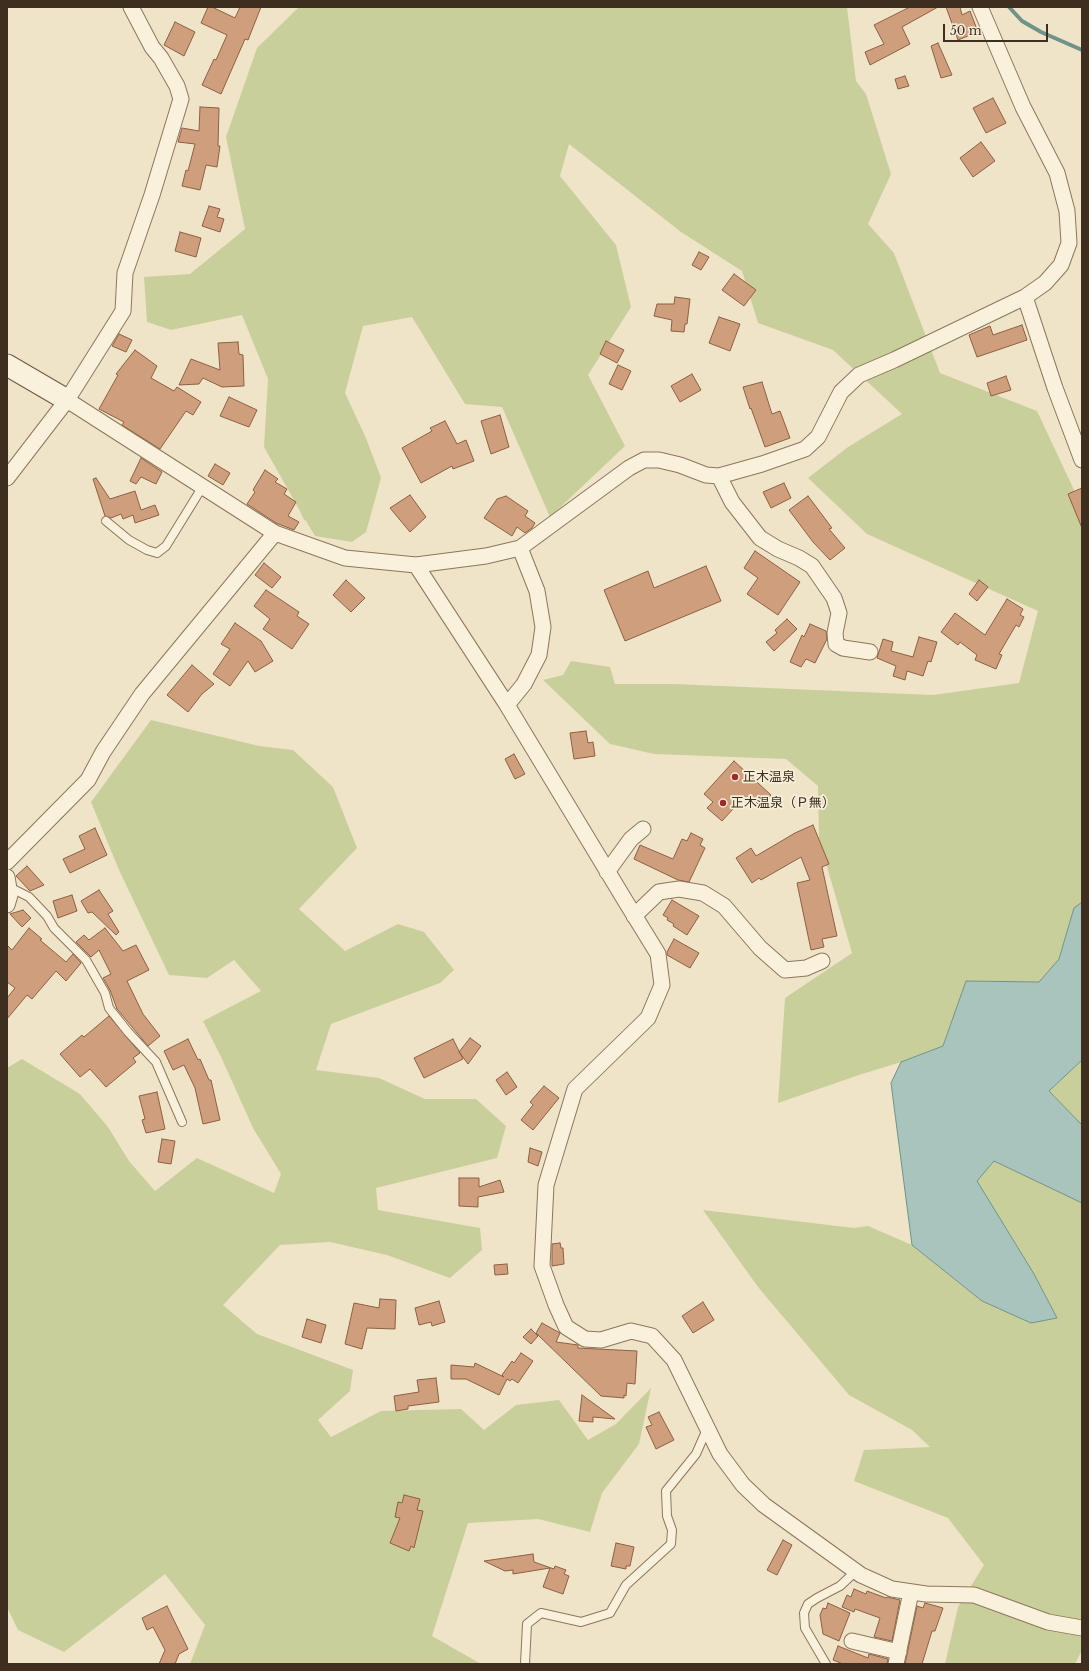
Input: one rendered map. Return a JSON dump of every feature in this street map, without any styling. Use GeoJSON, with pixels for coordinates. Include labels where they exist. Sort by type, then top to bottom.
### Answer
{"type":"FeatureCollection","features":[{"type":"Feature","properties":{"kind":"street"},"geometry":{"type":"LineString","coordinates":[[7,478],[67,400],[123,311],[125,273],[152,195],[181,99],[177,86],[161,58],[152,47],[131,7]]}},
{"type":"Feature","properties":{"kind":"street"},"geometry":{"type":"LineString","coordinates":[[7,365],[67,400],[275,533],[345,558],[416,565],[486,556],[520,548],[629,468],[644,460],[660,460],[680,465],[706,475],[718,476],[762,464],[804,449],[818,437],[841,392],[859,375],[894,360],[1025,297],[1045,283],[1061,265],[1069,243],[1068,211],[1057,173],[1023,107],[980,7]]}},
{"type":"Feature","properties":{"kind":"street"},"geometry":{"type":"LineString","coordinates":[[1025,297],[1055,388],[1082,460]]}},
{"type":"Feature","properties":{"kind":"street"},"geometry":{"type":"LineString","coordinates":[[718,476],[732,502],[760,538],[812,566],[834,598],[839,612],[836,644],[843,648],[870,652]]}},
{"type":"Feature","properties":{"kind":"street"},"geometry":{"type":"LineString","coordinates":[[7,862],[88,780],[103,752],[142,694],[275,533]]}},
{"type":"Feature","properties":{"kind":"street"},"geometry":{"type":"LineString","coordinates":[[508,705],[524,684],[539,655],[543,627],[537,591],[520,548]]}},
{"type":"Feature","properties":{"kind":"street"},"geometry":{"type":"LineString","coordinates":[[416,565],[508,705],[607,872],[658,954],[662,985],[648,1018],[576,1090],[546,1185],[542,1266],[566,1328],[585,1339],[601,1340],[631,1331],[652,1336],[674,1360],[720,1454],[743,1485],[764,1505],[856,1571],[892,1589],[926,1594],[974,1595],[1048,1622],[1082,1628]]}},
{"type":"Feature","properties":{"kind":"street"},"geometry":{"type":"LineString","coordinates":[[607,872],[631,839],[644,829]]}},
{"type":"Feature","properties":{"kind":"street"},"geometry":{"type":"LineString","coordinates":[[7,905],[10,895],[8,882]]}},
{"type":"Feature","properties":{"kind":"street"},"geometry":{"type":"LineString","coordinates":[[634,916],[659,892],[679,889],[703,892],[724,906],[760,948],[785,970],[806,968],[822,961]]}},
{"type":"Feature","properties":{"kind":"street"},"geometry":{"type":"LineString","coordinates":[[852,1641],[897,1658],[910,1592]]}},
{"type":"Feature","properties":{"kind":"lane"},"geometry":{"type":"LineString","coordinates":[[106,521],[129,540],[147,550],[157,552],[166,546],[203,486]]}},
{"type":"Feature","properties":{"kind":"lane"},"geometry":{"type":"LineString","coordinates":[[8,882],[29,898],[47,916],[54,928],[86,960],[105,993],[109,1008],[128,1032],[156,1062],[182,1122]]}},
{"type":"Feature","properties":{"kind":"lane"},"geometry":{"type":"LineString","coordinates":[[525,1664],[526,1624],[541,1613],[581,1622],[610,1613],[626,1585],[671,1544],[672,1530],[667,1516],[666,1491],[696,1454],[707,1429]]}},
{"type":"Feature","properties":{"kind":"lane"},"geometry":{"type":"LineString","coordinates":[[826,1664],[805,1628],[804,1613],[808,1604],[840,1586],[856,1571]]}},
{"type":"Feature","properties":{"kind":"green space"},"geometry":{"type":"Polygon","coordinates":[[[299,7],[847,7],[856,81],[866,94],[891,174],[868,224],[894,253],[940,373],[1037,411],[1082,507],[1082,902],[1074,909],[1059,959],[1039,982],[966,981],[943,1046],[901,1062],[778,1103],[785,998],[852,953],[819,839],[818,786],[786,759],[654,754],[610,744],[543,680],[563,675],[571,661],[610,667],[615,684],[674,684],[933,695],[1019,683],[1038,611],[867,534],[808,478],[848,447],[902,414],[833,350],[758,323],[742,271],[681,232],[569,144],[560,176],[616,245],[631,307],[588,375],[625,446],[550,517],[502,407],[465,404],[412,317],[363,326],[345,393],[366,438],[381,478],[366,532],[352,542],[315,536],[304,520],[264,447],[268,379],[242,315],[171,330],[147,322],[144,277],[190,274],[245,229],[226,137],[257,48],[299,7]]]}},
{"type":"Feature","properties":{"kind":"green space"},"geometry":{"type":"Polygon","coordinates":[[[151,720],[259,746],[293,750],[333,787],[357,848],[299,909],[345,951],[398,924],[424,932],[454,970],[440,983],[331,1024],[316,1070],[379,1078],[425,1099],[476,1099],[506,1126],[497,1158],[376,1188],[378,1210],[480,1228],[482,1250],[450,1278],[387,1255],[330,1242],[280,1245],[223,1305],[257,1334],[353,1370],[350,1391],[318,1420],[331,1437],[381,1411],[461,1409],[484,1430],[516,1405],[559,1400],[588,1440],[616,1424],[651,1388],[639,1444],[602,1493],[590,1532],[538,1519],[468,1523],[432,1636],[481,1664],[190,1664],[205,1625],[165,1574],[64,1652],[18,1630],[7,1607],[7,1068],[22,1059],[80,1094],[108,1127],[129,1161],[155,1191],[197,1158],[274,1193],[281,1174],[253,1128],[203,1021],[261,991],[234,960],[207,978],[169,975],[119,870],[91,802],[151,720]]]}},
{"type":"Feature","properties":{"kind":"green space"},"geometry":{"type":"Polygon","coordinates":[[[1082,1060],[1082,1125],[1049,1091],[1082,1060]]]}},
{"type":"Feature","properties":{"kind":"green space"},"geometry":{"type":"Polygon","coordinates":[[[994,1161],[1082,1203],[1082,1650],[1075,1664],[945,1664],[958,1607],[984,1565],[948,1518],[854,1481],[864,1450],[930,1447],[912,1430],[849,1395],[758,1287],[703,1210],[854,1228],[868,1226],[912,1245],[982,1301],[1031,1323],[1057,1318],[1034,1274],[976,1181],[994,1161]]]}},
{"type":"Feature","properties":{"kind":"water"},"geometry":{"type":"Polygon","coordinates":[[[1082,902],[1082,1060],[1049,1091],[1082,1125],[1082,1203],[994,1161],[977,1181],[1034,1274],[1057,1318],[1031,1323],[982,1301],[912,1245],[891,1083],[901,1062],[943,1046],[966,981],[1039,982],[1059,959],[1074,908],[1082,902]]]}},
{"type":"Feature","properties":{"kind":"building"},"geometry":{"type":"Polygon","coordinates":[[[208,7],[212,7],[235,18],[240,7],[261,7],[248,40],[245,39],[221,94],[202,85],[214,59],[216,60],[227,35],[201,23],[208,7]]]}},
{"type":"Feature","properties":{"kind":"building"},"geometry":{"type":"Polygon","coordinates":[[[910,7],[938,7],[902,27],[910,44],[870,65],[865,52],[884,44],[874,25],[910,7]]]}},
{"type":"Feature","properties":{"kind":"building"},"geometry":{"type":"Polygon","coordinates":[[[946,7],[960,7],[962,15],[970,11],[978,32],[958,40],[946,7]]]}},
{"type":"Feature","properties":{"kind":"building"},"geometry":{"type":"Polygon","coordinates":[[[175,22],[195,32],[184,56],[164,45],[175,22]]]}},
{"type":"Feature","properties":{"kind":"building"},"geometry":{"type":"Polygon","coordinates":[[[938,43],[952,75],[941,78],[931,46],[938,43]]]}},
{"type":"Feature","properties":{"kind":"building"},"geometry":{"type":"Polygon","coordinates":[[[905,76],[909,86],[898,89],[895,79],[905,76]]]}},
{"type":"Feature","properties":{"kind":"building"},"geometry":{"type":"Polygon","coordinates":[[[993,98],[1006,123],[986,133],[973,108],[993,98]]]}},
{"type":"Feature","properties":{"kind":"building"},"geometry":{"type":"Polygon","coordinates":[[[200,107],[219,108],[218,146],[220,146],[217,167],[206,165],[200,190],[182,186],[186,170],[188,171],[195,144],[178,142],[182,128],[199,131],[200,107]]]}},
{"type":"Feature","properties":{"kind":"building"},"geometry":{"type":"Polygon","coordinates":[[[981,142],[995,161],[973,177],[960,158],[981,142]]]}},
{"type":"Feature","properties":{"kind":"building"},"geometry":{"type":"Polygon","coordinates":[[[209,206],[220,209],[217,217],[224,219],[220,232],[202,226],[209,206]]]}},
{"type":"Feature","properties":{"kind":"building"},"geometry":{"type":"Polygon","coordinates":[[[180,232],[201,238],[196,257],[175,251],[180,232]]]}},
{"type":"Feature","properties":{"kind":"building"},"geometry":{"type":"Polygon","coordinates":[[[699,252],[709,257],[701,270],[692,265],[699,252]]]}},
{"type":"Feature","properties":{"kind":"building"},"geometry":{"type":"Polygon","coordinates":[[[734,274],[756,290],[744,306],[722,290],[734,274]]]}},
{"type":"Feature","properties":{"kind":"building"},"geometry":{"type":"Polygon","coordinates":[[[675,297],[690,299],[687,324],[685,324],[684,332],[671,331],[672,320],[654,316],[657,304],[674,304],[675,297]]]}},
{"type":"Feature","properties":{"kind":"building"},"geometry":{"type":"Polygon","coordinates":[[[719,317],[740,324],[730,351],[709,343],[719,317]]]}},
{"type":"Feature","properties":{"kind":"building"},"geometry":{"type":"Polygon","coordinates":[[[1022,325],[1027,340],[977,357],[969,335],[990,326],[993,335],[1022,325]]]}},
{"type":"Feature","properties":{"kind":"building"},"geometry":{"type":"Polygon","coordinates":[[[119,334],[132,340],[126,352],[112,346],[119,334]]]}},
{"type":"Feature","properties":{"kind":"building"},"geometry":{"type":"Polygon","coordinates":[[[606,341],[624,350],[617,363],[600,354],[606,341]]]}},
{"type":"Feature","properties":{"kind":"building"},"geometry":{"type":"Polygon","coordinates":[[[238,342],[239,354],[243,355],[244,386],[222,387],[203,378],[199,384],[179,385],[191,359],[220,370],[218,343],[238,342]]]}},
{"type":"Feature","properties":{"kind":"building"},"geometry":{"type":"Polygon","coordinates":[[[135,350],[157,366],[151,378],[174,391],[177,387],[201,402],[193,415],[186,411],[160,449],[122,425],[124,422],[99,409],[118,375],[116,374],[135,350]]]}},
{"type":"Feature","properties":{"kind":"building"},"geometry":{"type":"Polygon","coordinates":[[[618,365],[631,371],[622,390],[609,384],[618,365]]]}},
{"type":"Feature","properties":{"kind":"building"},"geometry":{"type":"Polygon","coordinates":[[[692,374],[701,390],[680,402],[671,386],[692,374]]]}},
{"type":"Feature","properties":{"kind":"building"},"geometry":{"type":"Polygon","coordinates":[[[1006,376],[1011,390],[991,396],[987,383],[1006,376]]]}},
{"type":"Feature","properties":{"kind":"building"},"geometry":{"type":"Polygon","coordinates":[[[762,382],[772,414],[780,411],[790,438],[765,447],[743,387],[762,382]]]}},
{"type":"Feature","properties":{"kind":"building"},"geometry":{"type":"Polygon","coordinates":[[[229,397],[257,410],[249,427],[220,416],[229,397]]]}},
{"type":"Feature","properties":{"kind":"building"},"geometry":{"type":"Polygon","coordinates":[[[500,415],[509,447],[491,454],[481,421],[500,415]]]}},
{"type":"Feature","properties":{"kind":"building"},"geometry":{"type":"Polygon","coordinates":[[[445,421],[457,444],[466,440],[474,461],[453,469],[452,466],[421,483],[402,448],[432,431],[430,428],[445,421]]]}},
{"type":"Feature","properties":{"kind":"building"},"geometry":{"type":"Polygon","coordinates":[[[141,458],[162,472],[156,484],[141,477],[136,484],[130,481],[141,458]]]}},
{"type":"Feature","properties":{"kind":"building"},"geometry":{"type":"Polygon","coordinates":[[[215,464],[230,473],[223,485],[208,476],[215,464]]]}},
{"type":"Feature","properties":{"kind":"building"},"geometry":{"type":"Polygon","coordinates":[[[265,470],[278,479],[275,482],[287,489],[284,494],[296,502],[288,516],[299,522],[294,530],[276,523],[247,504],[255,492],[253,490],[265,470]]]}},
{"type":"Feature","properties":{"kind":"building"},"geometry":{"type":"Polygon","coordinates":[[[96,478],[110,499],[135,491],[141,510],[155,505],[159,515],[135,523],[133,515],[123,519],[121,514],[111,518],[105,516],[93,479],[96,478]]]}},
{"type":"Feature","properties":{"kind":"building"},"geometry":{"type":"Polygon","coordinates":[[[784,483],[791,498],[771,508],[763,492],[784,483]]]}},
{"type":"Feature","properties":{"kind":"building"},"geometry":{"type":"Polygon","coordinates":[[[1082,488],[1082,528],[1068,494],[1082,488]]]}},
{"type":"Feature","properties":{"kind":"building"},"geometry":{"type":"Polygon","coordinates":[[[410,495],[426,517],[410,532],[390,508],[410,495]]]}},
{"type":"Feature","properties":{"kind":"building"},"geometry":{"type":"Polygon","coordinates":[[[506,496],[528,511],[525,516],[535,523],[532,528],[525,533],[517,527],[512,536],[484,518],[497,499],[506,496]]]}},
{"type":"Feature","properties":{"kind":"building"},"geometry":{"type":"Polygon","coordinates":[[[808,496],[832,528],[829,529],[845,548],[830,560],[813,542],[789,510],[808,496]]]}},
{"type":"Feature","properties":{"kind":"building"},"geometry":{"type":"Polygon","coordinates":[[[755,551],[800,582],[778,615],[747,594],[758,578],[744,568],[755,551]]]}},
{"type":"Feature","properties":{"kind":"building"},"geometry":{"type":"Polygon","coordinates":[[[264,563],[281,577],[272,588],[255,575],[264,563]]]}},
{"type":"Feature","properties":{"kind":"building"},"geometry":{"type":"Polygon","coordinates":[[[706,566],[721,601],[625,641],[604,590],[648,571],[654,588],[706,566]]]}},
{"type":"Feature","properties":{"kind":"building"},"geometry":{"type":"Polygon","coordinates":[[[346,580],[365,598],[351,612],[333,595],[346,580]]]}},
{"type":"Feature","properties":{"kind":"building"},"geometry":{"type":"Polygon","coordinates":[[[979,580],[988,587],[977,601],[969,594],[979,580]]]}},
{"type":"Feature","properties":{"kind":"building"},"geometry":{"type":"Polygon","coordinates":[[[266,590],[299,612],[297,616],[309,624],[292,649],[263,629],[270,619],[254,606],[266,590]]]}},
{"type":"Feature","properties":{"kind":"building"},"geometry":{"type":"Polygon","coordinates":[[[1007,599],[1023,609],[1020,615],[1024,617],[1019,627],[1016,625],[999,654],[1002,655],[996,669],[975,660],[977,655],[960,642],[958,645],[941,632],[955,613],[985,635],[1007,599]]]}},
{"type":"Feature","properties":{"kind":"building"},"geometry":{"type":"Polygon","coordinates":[[[787,619],[797,629],[774,651],[766,642],[777,633],[775,630],[787,619]]]}},
{"type":"Feature","properties":{"kind":"building"},"geometry":{"type":"Polygon","coordinates":[[[235,623],[261,641],[273,661],[255,672],[248,661],[230,686],[213,674],[230,649],[221,644],[235,623]]]}},
{"type":"Feature","properties":{"kind":"building"},"geometry":{"type":"Polygon","coordinates":[[[810,624],[826,631],[827,639],[815,663],[806,659],[801,667],[790,662],[802,635],[804,637],[810,624]]]}},
{"type":"Feature","properties":{"kind":"building"},"geometry":{"type":"Polygon","coordinates":[[[919,637],[937,642],[931,662],[928,661],[923,676],[907,671],[905,680],[893,676],[896,666],[877,658],[883,639],[893,642],[891,651],[913,657],[919,637]]]}},
{"type":"Feature","properties":{"kind":"building"},"geometry":{"type":"Polygon","coordinates":[[[192,665],[214,684],[202,694],[188,712],[167,695],[192,665]]]}},
{"type":"Feature","properties":{"kind":"building"},"geometry":{"type":"Polygon","coordinates":[[[586,731],[588,743],[593,742],[595,756],[574,759],[570,733],[586,731]]]}},
{"type":"Feature","properties":{"kind":"building"},"geometry":{"type":"Polygon","coordinates":[[[514,754],[525,774],[515,779],[505,759],[514,754]]]}},
{"type":"Feature","properties":{"kind":"building","name":"正木温泉"},"geometry":{"type":"Polygon","coordinates":[[[734,761],[771,795],[761,807],[751,797],[747,802],[743,798],[722,821],[707,808],[713,802],[704,794],[734,761]]]}},
{"type":"Feature","properties":{"kind":"building"},"geometry":{"type":"Polygon","coordinates":[[[813,825],[829,864],[822,867],[837,936],[822,939],[824,947],[811,950],[797,883],[810,880],[801,857],[761,880],[759,878],[752,883],[736,858],[751,848],[756,856],[795,833],[813,825]]]}},
{"type":"Feature","properties":{"kind":"building"},"geometry":{"type":"Polygon","coordinates":[[[95,828],[107,855],[70,873],[63,859],[85,849],[79,836],[95,828]]]}},
{"type":"Feature","properties":{"kind":"building"},"geometry":{"type":"Polygon","coordinates":[[[691,833],[703,839],[700,845],[705,848],[689,882],[678,880],[634,859],[640,845],[673,859],[682,839],[687,841],[691,833]]]}},
{"type":"Feature","properties":{"kind":"building"},"geometry":{"type":"Polygon","coordinates":[[[27,866],[44,885],[30,891],[16,876],[27,866]]]}},
{"type":"Feature","properties":{"kind":"building"},"geometry":{"type":"Polygon","coordinates":[[[99,890],[113,911],[108,914],[119,932],[116,935],[92,912],[88,913],[81,901],[99,890]]]}},
{"type":"Feature","properties":{"kind":"building"},"geometry":{"type":"Polygon","coordinates":[[[72,895],[77,911],[58,918],[53,901],[72,895]]]}},
{"type":"Feature","properties":{"kind":"building"},"geometry":{"type":"Polygon","coordinates":[[[672,900],[699,916],[687,935],[673,926],[674,924],[667,920],[668,918],[663,915],[672,900]]]}},
{"type":"Feature","properties":{"kind":"building"},"geometry":{"type":"Polygon","coordinates":[[[23,910],[31,918],[22,927],[10,914],[23,910]]]}},
{"type":"Feature","properties":{"kind":"building"},"geometry":{"type":"Polygon","coordinates":[[[29,928],[42,939],[40,940],[66,962],[73,954],[81,963],[66,981],[56,971],[32,999],[27,995],[7,1019],[7,998],[15,988],[7,982],[7,945],[12,950],[29,928]]]}},
{"type":"Feature","properties":{"kind":"building"},"geometry":{"type":"Polygon","coordinates":[[[105,928],[123,951],[136,945],[149,970],[127,981],[143,1014],[160,1036],[148,1046],[117,1009],[110,990],[103,978],[111,974],[99,950],[91,957],[76,942],[84,935],[89,940],[105,928]]]}},
{"type":"Feature","properties":{"kind":"building"},"geometry":{"type":"Polygon","coordinates":[[[674,939],[699,953],[690,968],[667,955],[667,952],[674,939]]]}},
{"type":"Feature","properties":{"kind":"building"},"geometry":{"type":"Polygon","coordinates":[[[109,1016],[140,1053],[133,1058],[136,1062],[106,1087],[90,1069],[80,1077],[60,1054],[82,1035],[84,1037],[109,1016]]]}},
{"type":"Feature","properties":{"kind":"building"},"geometry":{"type":"Polygon","coordinates":[[[470,1038],[481,1046],[468,1064],[459,1052],[470,1038]]]}},
{"type":"Feature","properties":{"kind":"building"},"geometry":{"type":"Polygon","coordinates":[[[188,1039],[198,1060],[200,1059],[209,1080],[211,1080],[220,1120],[203,1124],[195,1088],[184,1065],[173,1070],[164,1051],[188,1039]]]}},
{"type":"Feature","properties":{"kind":"building"},"geometry":{"type":"Polygon","coordinates":[[[453,1039],[463,1059],[424,1078],[414,1058],[453,1039]]]}},
{"type":"Feature","properties":{"kind":"building"},"geometry":{"type":"Polygon","coordinates":[[[507,1072],[517,1087],[506,1095],[496,1080],[507,1072]]]}},
{"type":"Feature","properties":{"kind":"building"},"geometry":{"type":"Polygon","coordinates":[[[544,1086],[559,1098],[533,1130],[521,1120],[533,1105],[530,1102],[544,1086]]]}},
{"type":"Feature","properties":{"kind":"building"},"geometry":{"type":"Polygon","coordinates":[[[157,1092],[165,1129],[146,1133],[142,1120],[145,1119],[139,1096],[157,1092]]]}},
{"type":"Feature","properties":{"kind":"building"},"geometry":{"type":"Polygon","coordinates":[[[162,1139],[175,1141],[171,1164],[158,1162],[162,1139]]]}},
{"type":"Feature","properties":{"kind":"building"},"geometry":{"type":"Polygon","coordinates":[[[530,1148],[542,1152],[538,1166],[528,1162],[530,1148]]]}},
{"type":"Feature","properties":{"kind":"building"},"geometry":{"type":"Polygon","coordinates":[[[459,1178],[479,1178],[479,1187],[500,1180],[504,1192],[478,1197],[478,1207],[459,1206],[459,1178]]]}},
{"type":"Feature","properties":{"kind":"building"},"geometry":{"type":"Polygon","coordinates":[[[560,1243],[561,1248],[563,1248],[564,1264],[552,1266],[552,1244],[560,1243]]]}},
{"type":"Feature","properties":{"kind":"building"},"geometry":{"type":"Polygon","coordinates":[[[507,1264],[508,1274],[495,1275],[494,1265],[507,1264]]]}},
{"type":"Feature","properties":{"kind":"building"},"geometry":{"type":"Polygon","coordinates":[[[380,1299],[396,1300],[395,1329],[367,1328],[362,1349],[345,1344],[354,1303],[379,1308],[380,1299]]]}},
{"type":"Feature","properties":{"kind":"building"},"geometry":{"type":"Polygon","coordinates":[[[439,1301],[445,1322],[432,1326],[431,1322],[419,1325],[415,1308],[439,1301]]]}},
{"type":"Feature","properties":{"kind":"building"},"geometry":{"type":"Polygon","coordinates":[[[703,1302],[714,1320],[693,1333],[682,1316],[703,1302]]]}},
{"type":"Feature","properties":{"kind":"building"},"geometry":{"type":"Polygon","coordinates":[[[307,1319],[326,1325],[321,1343],[302,1337],[307,1319]]]}},
{"type":"Feature","properties":{"kind":"building"},"geometry":{"type":"Polygon","coordinates":[[[542,1323],[560,1333],[556,1342],[578,1345],[578,1348],[637,1351],[635,1384],[627,1383],[626,1396],[624,1395],[624,1398],[601,1396],[536,1333],[542,1323]]]}},
{"type":"Feature","properties":{"kind":"building"},"geometry":{"type":"Polygon","coordinates":[[[531,1329],[538,1336],[531,1344],[523,1337],[531,1329]]]}},
{"type":"Feature","properties":{"kind":"building"},"geometry":{"type":"Polygon","coordinates":[[[521,1353],[533,1361],[518,1383],[512,1379],[510,1381],[507,1379],[499,1395],[466,1379],[451,1379],[451,1365],[474,1367],[475,1363],[504,1377],[502,1375],[512,1361],[514,1363],[521,1353]]]}},
{"type":"Feature","properties":{"kind":"building"},"geometry":{"type":"Polygon","coordinates":[[[436,1378],[439,1402],[408,1406],[408,1409],[396,1411],[394,1396],[419,1392],[417,1380],[436,1378]]]}},
{"type":"Feature","properties":{"kind":"building"},"geometry":{"type":"Polygon","coordinates":[[[582,1395],[615,1419],[593,1417],[593,1422],[579,1421],[582,1395]]]}},
{"type":"Feature","properties":{"kind":"building"},"geometry":{"type":"Polygon","coordinates":[[[659,1412],[674,1440],[656,1449],[646,1427],[652,1425],[648,1417],[659,1412]]]}},
{"type":"Feature","properties":{"kind":"building"},"geometry":{"type":"Polygon","coordinates":[[[404,1495],[420,1499],[417,1510],[423,1511],[414,1548],[411,1546],[409,1551],[390,1543],[400,1518],[395,1517],[398,1502],[402,1503],[404,1495]]]}},
{"type":"Feature","properties":{"kind":"building"},"geometry":{"type":"Polygon","coordinates":[[[783,1540],[792,1545],[777,1575],[767,1570],[783,1540]]]}},
{"type":"Feature","properties":{"kind":"building"},"geometry":{"type":"Polygon","coordinates":[[[616,1543],[634,1547],[630,1566],[626,1566],[626,1569],[611,1566],[616,1543]]]}},
{"type":"Feature","properties":{"kind":"building"},"geometry":{"type":"Polygon","coordinates":[[[533,1554],[534,1562],[554,1569],[555,1566],[566,1570],[564,1574],[569,1576],[563,1594],[543,1587],[550,1568],[513,1574],[513,1570],[505,1571],[484,1561],[533,1554]]]}},
{"type":"Feature","properties":{"kind":"building"},"geometry":{"type":"Polygon","coordinates":[[[854,1589],[866,1594],[867,1591],[886,1598],[900,1600],[892,1641],[874,1637],[880,1618],[855,1609],[854,1612],[842,1607],[847,1595],[851,1597],[854,1589]]]}},
{"type":"Feature","properties":{"kind":"building"},"geometry":{"type":"Polygon","coordinates":[[[828,1603],[850,1613],[839,1641],[823,1634],[820,1615],[823,1608],[826,1609],[828,1603]]]}},
{"type":"Feature","properties":{"kind":"building"},"geometry":{"type":"Polygon","coordinates":[[[925,1603],[943,1608],[935,1631],[932,1631],[922,1664],[905,1664],[917,1606],[923,1608],[925,1603]]]}},
{"type":"Feature","properties":{"kind":"building"},"geometry":{"type":"Polygon","coordinates":[[[167,1606],[188,1649],[179,1654],[175,1664],[159,1664],[165,1650],[153,1627],[147,1630],[142,1618],[167,1606]]]}},
{"type":"Feature","properties":{"kind":"building"},"geometry":{"type":"Polygon","coordinates":[[[838,1646],[868,1658],[869,1654],[888,1659],[887,1664],[843,1664],[833,1660],[838,1646]]]}},
{"type":"Feature","properties":{"kind":"waterway"},"geometry":{"type":"LineString","coordinates":[[1009,7],[1022,21],[1041,32],[1082,50]]}},
{"type":"Feature","properties":{"kind":"place","name":"正木温泉"},"geometry":{"type":"Point","coordinates":[735,777]}},
{"type":"Feature","properties":{"kind":"place","name":"正木温泉（Ｐ無）"},"geometry":{"type":"Point","coordinates":[723,803]}}]}
